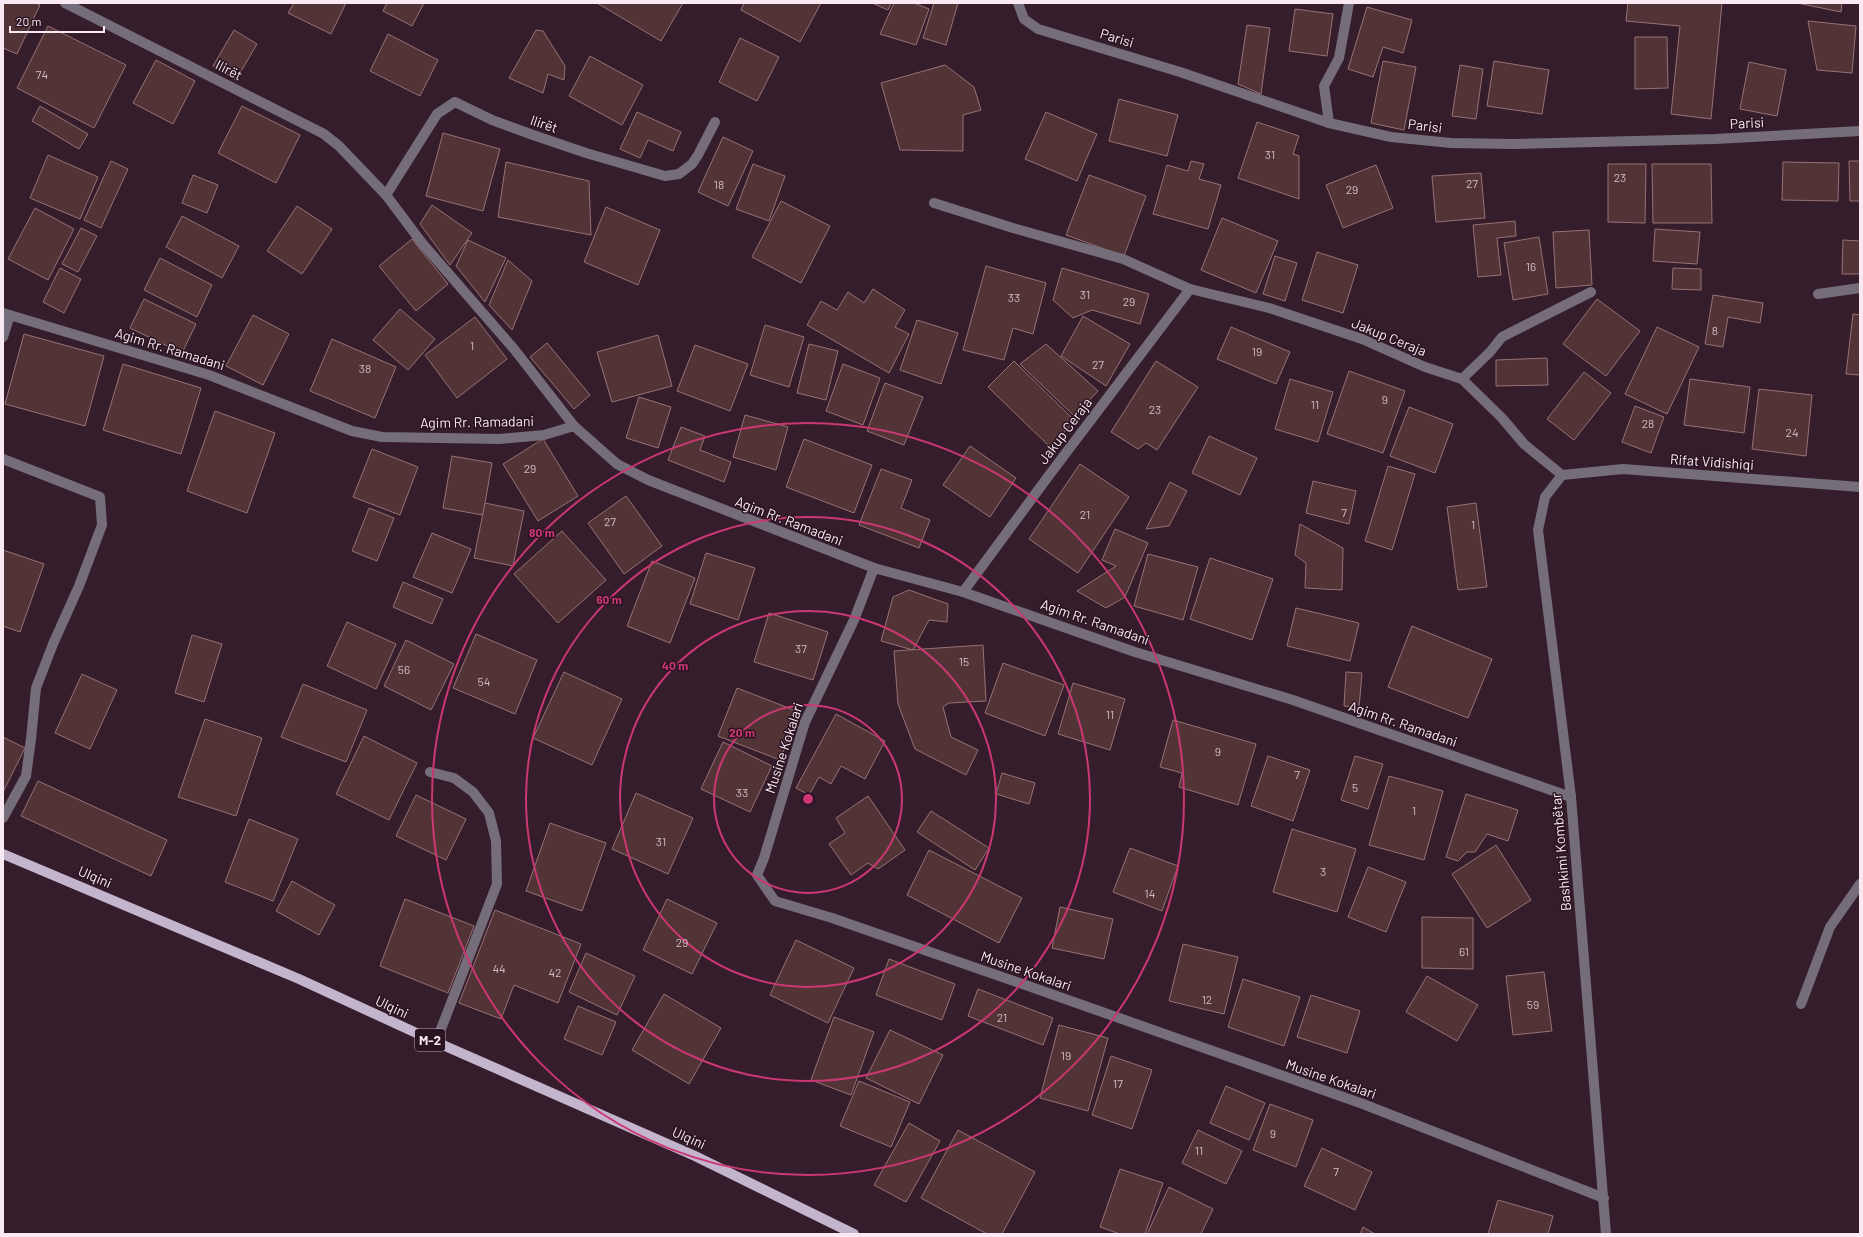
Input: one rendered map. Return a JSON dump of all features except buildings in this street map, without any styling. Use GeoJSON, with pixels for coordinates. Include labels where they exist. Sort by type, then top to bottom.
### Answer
{"type":"FeatureCollection","features":[{"type":"Feature","properties":{"kind":"main road","name":"Ulqini"},"geometry":{"type":"LineString","coordinates":[[3,854],[298,979],[436,1042],[695,1156],[854,1234]]}},
{"type":"Feature","properties":{"kind":"street","name":"Ilirët"},"geometry":{"type":"LineString","coordinates":[[65,3],[324,134],[339,146],[386,195],[422,243],[514,349],[574,426]]}},
{"type":"Feature","properties":{"kind":"street","name":"Parisi"},"geometry":{"type":"LineString","coordinates":[[1018,3],[1024,19],[1038,29],[1180,72],[1328,123],[1391,136],[1451,144],[1514,144],[1715,138],[1860,131]]}},
{"type":"Feature","properties":{"kind":"street"},"geometry":{"type":"LineString","coordinates":[[1328,123],[1324,86],[1339,58],[1349,3]]}},
{"type":"Feature","properties":{"kind":"street","name":"Ilirët"},"geometry":{"type":"LineString","coordinates":[[386,195],[437,114],[454,102],[492,120],[533,135],[586,153],[665,176],[679,174],[692,164],[714,122]]}},
{"type":"Feature","properties":{"kind":"street","name":"Jakup Ceraja"},"geometry":{"type":"LineString","coordinates":[[934,203],[1013,228],[1123,259],[1190,289],[1269,308],[1362,339],[1425,367],[1462,380],[1502,418],[1524,444],[1562,475]]}},
{"type":"Feature","properties":{"kind":"street"},"geometry":{"type":"LineString","coordinates":[[1818,294],[1860,288]]}},
{"type":"Feature","properties":{"kind":"street","name":"Jakup Ceraja"},"geometry":{"type":"LineString","coordinates":[[963,592],[1190,289]]}},
{"type":"Feature","properties":{"kind":"street"},"geometry":{"type":"LineString","coordinates":[[1462,380],[1490,352],[1502,337],[1591,292]]}},
{"type":"Feature","properties":{"kind":"street"},"geometry":{"type":"LineString","coordinates":[[3,336],[6,314]]}},
{"type":"Feature","properties":{"kind":"street","name":"Agim Rr. Ramadani"},"geometry":{"type":"LineString","coordinates":[[6,314],[209,375],[352,431],[382,436],[500,439],[544,435],[574,426],[616,464],[648,480],[874,568],[963,592],[1135,652],[1293,700],[1571,797]]}},
{"type":"Feature","properties":{"kind":"street"},"geometry":{"type":"LineString","coordinates":[[3,459],[100,497],[102,525],[79,586],[53,644],[36,688],[26,776],[3,818]]}},
{"type":"Feature","properties":{"kind":"street","name":"Rifat Vidishiqi"},"geometry":{"type":"LineString","coordinates":[[1562,475],[1623,469],[1860,488]]}},
{"type":"Feature","properties":{"kind":"street","name":"Bashkimi Kombëtar"},"geometry":{"type":"LineString","coordinates":[[1562,475],[1545,498],[1538,530],[1571,797],[1606,1234]]}},
{"type":"Feature","properties":{"kind":"street","name":"Musine Kokalari"},"geometry":{"type":"LineString","coordinates":[[874,568],[854,620],[804,722],[764,858],[757,875],[775,901],[832,918],[1363,1104],[1604,1198]]}},
{"type":"Feature","properties":{"kind":"street"},"geometry":{"type":"LineString","coordinates":[[430,772],[454,778],[473,792],[488,813],[496,841],[497,884],[436,1042]]}},
{"type":"Feature","properties":{"kind":"street"},"geometry":{"type":"LineString","coordinates":[[1801,1004],[1830,927],[1860,884]]}}]}
